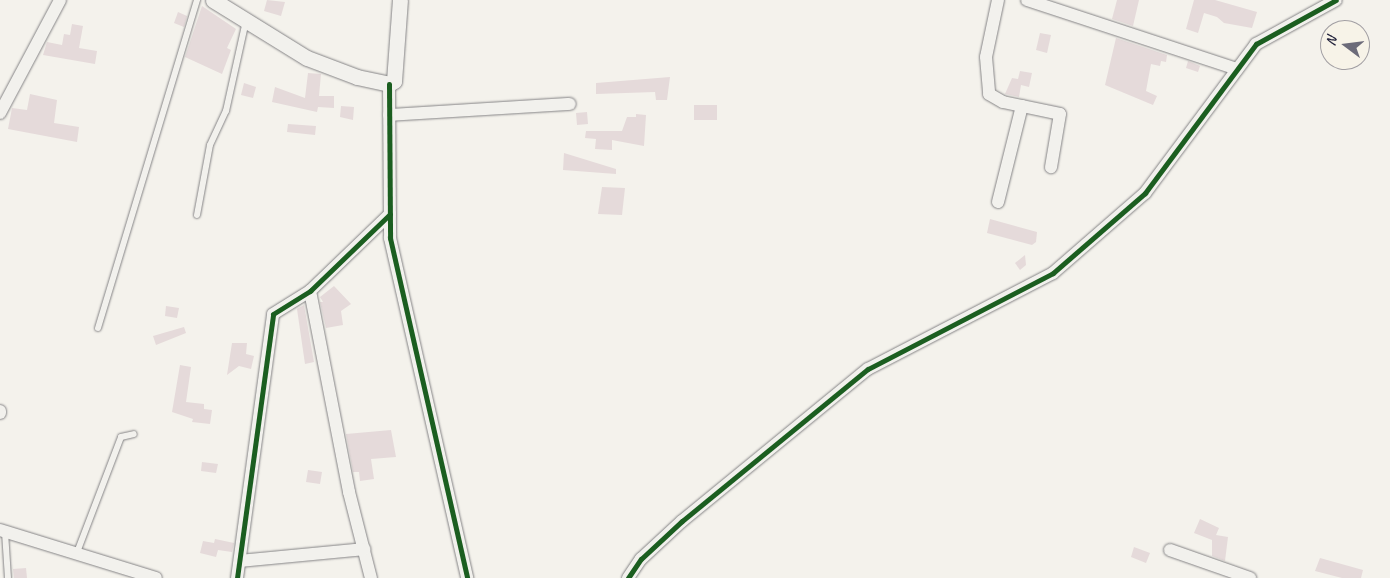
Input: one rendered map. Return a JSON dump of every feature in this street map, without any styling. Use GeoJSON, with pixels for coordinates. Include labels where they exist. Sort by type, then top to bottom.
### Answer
{"type":"FeatureCollection","features":[{"type":"Feature","properties":{"kind":"street"},"geometry":{"type":"LineString","coordinates":[[0,113],[60,0]]}},
{"type":"Feature","properties":{"kind":"street"},"geometry":{"type":"LineString","coordinates":[[213,0],[308,58],[357,77],[389,84],[394,81],[400,0]]}},
{"type":"Feature","properties":{"kind":"street"},"geometry":{"type":"LineString","coordinates":[[998,0],[986,56],[988,94],[1003,102],[1060,114],[1051,167]]}},
{"type":"Feature","properties":{"kind":"street"},"geometry":{"type":"LineString","coordinates":[[1027,0],[1237,69]]}},
{"type":"Feature","properties":{"kind":"street"},"geometry":{"type":"LineString","coordinates":[[628,578],[641,559],[682,521],[868,369],[1053,272],[1145,193],[1256,44],[1336,0]]}},
{"type":"Feature","properties":{"kind":"street"},"geometry":{"type":"LineString","coordinates":[[389,84],[390,238],[467,578]]}},
{"type":"Feature","properties":{"kind":"street"},"geometry":{"type":"LineString","coordinates":[[389,115],[570,104]]}},
{"type":"Feature","properties":{"kind":"street"},"geometry":{"type":"LineString","coordinates":[[998,202],[1022,106]]}},
{"type":"Feature","properties":{"kind":"street"},"geometry":{"type":"LineString","coordinates":[[237,578],[273,314],[310,291],[390,214]]}},
{"type":"Feature","properties":{"kind":"street"},"geometry":{"type":"LineString","coordinates":[[310,291],[350,492],[372,578]]}},
{"type":"Feature","properties":{"kind":"street"},"geometry":{"type":"LineString","coordinates":[[2,531],[142,576],[156,578]]}},
{"type":"Feature","properties":{"kind":"street"},"geometry":{"type":"LineString","coordinates":[[240,561],[364,549]]}},
{"type":"Feature","properties":{"kind":"street"},"geometry":{"type":"LineString","coordinates":[[1170,550],[1250,578]]}},
{"type":"Feature","properties":{"kind":"lane"},"geometry":{"type":"LineString","coordinates":[[98,328],[197,0]]}},
{"type":"Feature","properties":{"kind":"lane"},"geometry":{"type":"LineString","coordinates":[[197,215],[210,145],[226,111],[246,20]]}},
{"type":"Feature","properties":{"kind":"lane"},"geometry":{"type":"LineString","coordinates":[[76,554],[122,437],[134,434]]}},
{"type":"Feature","properties":{"kind":"lane"},"geometry":{"type":"LineString","coordinates":[[2,531],[8,578]]}},
{"type":"Feature","properties":{"kind":"building"},"geometry":{"type":"Polygon","coordinates":[[[267,0],[285,2],[281,16],[264,11],[267,0]]]}},
{"type":"Feature","properties":{"kind":"building"},"geometry":{"type":"Polygon","coordinates":[[[1117,0],[1139,0],[1133,26],[1112,19],[1117,0]]]}},
{"type":"Feature","properties":{"kind":"building"},"geometry":{"type":"Polygon","coordinates":[[[1194,0],[1215,0],[1257,12],[1252,28],[1224,23],[1217,17],[1204,13],[1198,33],[1186,29],[1194,0]]]}},
{"type":"Feature","properties":{"kind":"building"},"geometry":{"type":"Polygon","coordinates":[[[202,6],[236,29],[227,48],[231,50],[222,74],[185,57],[202,6]]]}},
{"type":"Feature","properties":{"kind":"building"},"geometry":{"type":"Polygon","coordinates":[[[178,12],[187,16],[184,27],[174,23],[178,12]]]}},
{"type":"Feature","properties":{"kind":"building"},"geometry":{"type":"Polygon","coordinates":[[[72,24],[83,26],[79,48],[97,51],[95,64],[43,55],[47,42],[62,45],[64,34],[70,35],[72,24]]]}},
{"type":"Feature","properties":{"kind":"building"},"geometry":{"type":"Polygon","coordinates":[[[1040,33],[1051,35],[1047,53],[1036,50],[1040,33]]]}},
{"type":"Feature","properties":{"kind":"building"},"geometry":{"type":"Polygon","coordinates":[[[1116,38],[1167,55],[1166,62],[1161,61],[1160,66],[1151,64],[1146,91],[1157,96],[1153,105],[1105,85],[1116,38]]]}},
{"type":"Feature","properties":{"kind":"building"},"geometry":{"type":"Polygon","coordinates":[[[1188,61],[1200,66],[1198,72],[1186,68],[1188,61]]]}},
{"type":"Feature","properties":{"kind":"building"},"geometry":{"type":"Polygon","coordinates":[[[1020,71],[1032,73],[1029,87],[1021,85],[1019,97],[1005,94],[1012,78],[1018,79],[1020,71]]]}},
{"type":"Feature","properties":{"kind":"building"},"geometry":{"type":"Polygon","coordinates":[[[308,73],[321,74],[319,96],[334,96],[334,108],[318,107],[317,112],[272,102],[275,87],[305,98],[308,73]]]}},
{"type":"Feature","properties":{"kind":"building"},"geometry":{"type":"Polygon","coordinates":[[[670,77],[667,100],[656,100],[655,92],[596,94],[596,83],[670,77]]]}},
{"type":"Feature","properties":{"kind":"building"},"geometry":{"type":"Polygon","coordinates":[[[244,83],[256,87],[253,98],[241,95],[244,83]]]}},
{"type":"Feature","properties":{"kind":"building"},"geometry":{"type":"Polygon","coordinates":[[[30,94],[57,100],[54,123],[79,127],[77,142],[8,129],[12,108],[27,110],[30,94]]]}},
{"type":"Feature","properties":{"kind":"building"},"geometry":{"type":"Polygon","coordinates":[[[694,105],[717,105],[717,120],[694,120],[694,105]]]}},
{"type":"Feature","properties":{"kind":"building"},"geometry":{"type":"Polygon","coordinates":[[[341,106],[354,107],[353,120],[340,117],[341,106]]]}},
{"type":"Feature","properties":{"kind":"building"},"geometry":{"type":"Polygon","coordinates":[[[587,112],[588,124],[577,125],[576,113],[587,112]]]}},
{"type":"Feature","properties":{"kind":"building"},"geometry":{"type":"Polygon","coordinates":[[[636,114],[646,115],[644,146],[612,140],[612,150],[595,149],[596,139],[585,138],[586,131],[622,131],[627,117],[636,117],[636,114]]]}},
{"type":"Feature","properties":{"kind":"building"},"geometry":{"type":"Polygon","coordinates":[[[288,124],[316,126],[315,135],[287,132],[288,124]]]}},
{"type":"Feature","properties":{"kind":"building"},"geometry":{"type":"Polygon","coordinates":[[[564,153],[616,169],[616,174],[563,170],[564,153]]]}},
{"type":"Feature","properties":{"kind":"building"},"geometry":{"type":"Polygon","coordinates":[[[602,187],[625,188],[622,215],[598,214],[602,187]]]}},
{"type":"Feature","properties":{"kind":"building"},"geometry":{"type":"Polygon","coordinates":[[[990,219],[1037,232],[1036,242],[1032,245],[987,233],[990,219]]]}},
{"type":"Feature","properties":{"kind":"building"},"geometry":{"type":"Polygon","coordinates":[[[1025,255],[1026,265],[1020,270],[1015,263],[1025,255]]]}},
{"type":"Feature","properties":{"kind":"building"},"geometry":{"type":"Polygon","coordinates":[[[334,286],[351,304],[341,311],[343,325],[326,328],[320,302],[323,302],[320,297],[334,286]]]}},
{"type":"Feature","properties":{"kind":"building"},"geometry":{"type":"Polygon","coordinates":[[[304,305],[314,362],[305,364],[297,309],[304,305]]]}},
{"type":"Feature","properties":{"kind":"building"},"geometry":{"type":"Polygon","coordinates":[[[166,306],[179,308],[177,318],[165,316],[166,306]]]}},
{"type":"Feature","properties":{"kind":"building"},"geometry":{"type":"Polygon","coordinates":[[[184,327],[186,333],[156,345],[153,336],[184,327]]]}},
{"type":"Feature","properties":{"kind":"building"},"geometry":{"type":"Polygon","coordinates":[[[232,343],[247,343],[246,354],[254,356],[251,369],[239,366],[227,375],[232,343]]]}},
{"type":"Feature","properties":{"kind":"building"},"geometry":{"type":"Polygon","coordinates":[[[180,365],[191,367],[186,402],[204,404],[204,409],[212,410],[210,424],[192,422],[193,419],[172,412],[180,365]]]}},
{"type":"Feature","properties":{"kind":"building"},"geometry":{"type":"Polygon","coordinates":[[[391,430],[396,457],[371,459],[374,479],[360,481],[359,472],[353,472],[346,434],[391,430]]]}},
{"type":"Feature","properties":{"kind":"building"},"geometry":{"type":"Polygon","coordinates":[[[202,462],[218,464],[216,473],[201,471],[202,462]]]}},
{"type":"Feature","properties":{"kind":"building"},"geometry":{"type":"Polygon","coordinates":[[[308,470],[322,472],[320,484],[306,482],[308,470]]]}},
{"type":"Feature","properties":{"kind":"building"},"geometry":{"type":"Polygon","coordinates":[[[1200,519],[1219,528],[1216,535],[1228,537],[1225,561],[1212,556],[1212,540],[1194,533],[1200,519]]]}},
{"type":"Feature","properties":{"kind":"building"},"geometry":{"type":"Polygon","coordinates":[[[215,539],[234,543],[232,552],[218,550],[216,557],[200,553],[203,541],[214,543],[215,539]]]}},
{"type":"Feature","properties":{"kind":"building"},"geometry":{"type":"Polygon","coordinates":[[[1134,547],[1150,553],[1146,563],[1131,557],[1134,547]]]}},
{"type":"Feature","properties":{"kind":"building"},"geometry":{"type":"Polygon","coordinates":[[[1320,558],[1363,570],[1361,578],[1342,578],[1315,571],[1320,558]]]}},
{"type":"Feature","properties":{"kind":"building"},"geometry":{"type":"Polygon","coordinates":[[[26,568],[27,578],[14,578],[13,569],[26,568]]]}},
{"type":"Feature","properties":{"kind":"cycle path"},"geometry":{"type":"LineString","coordinates":[[628,578],[641,559],[682,521],[868,369],[1053,273],[1145,193],[1256,44],[1336,0]]}},
{"type":"Feature","properties":{"kind":"cycle path"},"geometry":{"type":"LineString","coordinates":[[389,84],[390,238],[467,578]]}},
{"type":"Feature","properties":{"kind":"cycle path"},"geometry":{"type":"LineString","coordinates":[[237,578],[273,314],[310,291],[390,214]]}}]}
